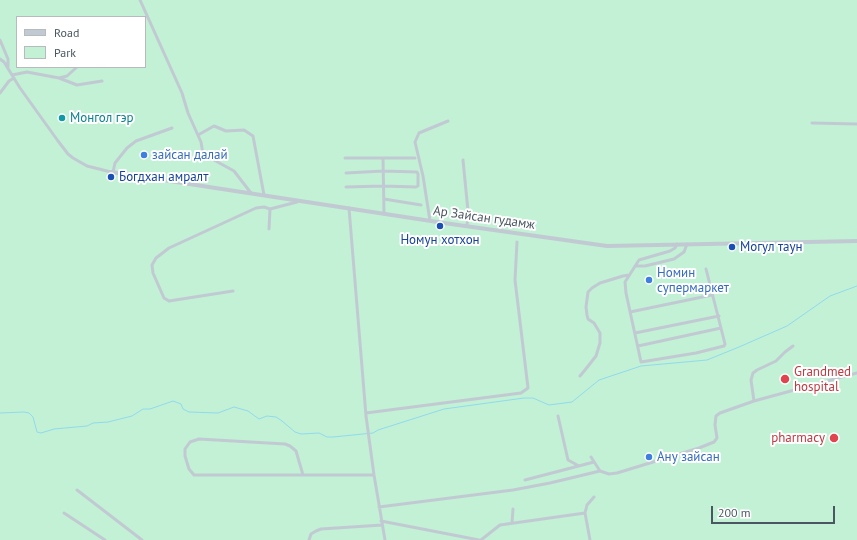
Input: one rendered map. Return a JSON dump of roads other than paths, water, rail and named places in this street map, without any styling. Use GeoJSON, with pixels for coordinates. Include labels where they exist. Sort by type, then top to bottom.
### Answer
{"type":"FeatureCollection","features":[{"type":"Feature","properties":{"kind":"street"},"geometry":{"type":"LineString","coordinates":[[140,0],[182,93],[198,135],[203,154],[234,171],[252,193]]}},
{"type":"Feature","properties":{"kind":"street"},"geometry":{"type":"LineString","coordinates":[[0,40],[8,59],[8,68]]}},
{"type":"Feature","properties":{"kind":"street"},"geometry":{"type":"LineString","coordinates":[[0,59],[4,62],[58,141],[69,154],[87,166],[112,172],[115,163],[127,148],[136,141],[172,128]]}},
{"type":"Feature","properties":{"kind":"street"},"geometry":{"type":"LineString","coordinates":[[59,78],[67,76],[76,68]]}},
{"type":"Feature","properties":{"kind":"street"},"geometry":{"type":"LineString","coordinates":[[0,93],[13,77],[27,72],[59,78],[77,85],[102,81]]}},
{"type":"Feature","properties":{"kind":"street"},"geometry":{"type":"LineString","coordinates":[[430,221],[423,176],[415,142],[419,133],[448,121]]}},
{"type":"Feature","properties":{"kind":"street"},"geometry":{"type":"LineString","coordinates":[[812,124],[857,124]]}},
{"type":"Feature","properties":{"kind":"street"},"geometry":{"type":"LineString","coordinates":[[198,135],[214,126],[226,131],[244,130],[253,136],[264,195]]}},
{"type":"Feature","properties":{"kind":"street"},"geometry":{"type":"LineString","coordinates":[[346,158],[415,158]]}},
{"type":"Feature","properties":{"kind":"street"},"geometry":{"type":"LineString","coordinates":[[383,158],[384,214]]}},
{"type":"Feature","properties":{"kind":"street"},"geometry":{"type":"LineString","coordinates":[[463,160],[468,226]]}},
{"type":"Feature","properties":{"kind":"street"},"geometry":{"type":"LineString","coordinates":[[346,173],[383,171],[417,172],[418,174],[417,186],[346,187]]}},
{"type":"Feature","properties":{"kind":"street","name":"Ар Зайсан гудамж"},"geometry":{"type":"LineString","coordinates":[[112,172],[430,221],[607,246],[857,241]]}},
{"type":"Feature","properties":{"kind":"street"},"geometry":{"type":"LineString","coordinates":[[384,199],[421,205]]}},
{"type":"Feature","properties":{"kind":"street"},"geometry":{"type":"LineString","coordinates":[[233,291],[169,301],[164,298],[153,273],[152,265],[156,258],[169,248],[256,208],[264,207],[270,209],[301,201]]}},
{"type":"Feature","properties":{"kind":"street"},"geometry":{"type":"LineString","coordinates":[[349,208],[366,413],[381,523],[385,540]]}},
{"type":"Feature","properties":{"kind":"street"},"geometry":{"type":"LineString","coordinates":[[269,229],[270,209]]}},
{"type":"Feature","properties":{"kind":"street"},"geometry":{"type":"LineString","coordinates":[[366,413],[521,392],[528,388],[515,280],[517,242]]}},
{"type":"Feature","properties":{"kind":"street"},"geometry":{"type":"LineString","coordinates":[[677,244],[672,250],[641,259],[629,275],[625,286],[641,362],[696,353],[724,346],[725,344],[722,328],[706,269]]}},
{"type":"Feature","properties":{"kind":"street"},"geometry":{"type":"LineString","coordinates":[[635,266],[645,266],[674,258],[683,253],[687,244]]}},
{"type":"Feature","properties":{"kind":"street"},"geometry":{"type":"LineString","coordinates":[[580,376],[596,356],[600,343],[600,333],[594,323],[588,319],[587,315],[586,307],[588,292],[600,283],[629,275]]}},
{"type":"Feature","properties":{"kind":"street"},"geometry":{"type":"LineString","coordinates":[[630,312],[712,295]]}},
{"type":"Feature","properties":{"kind":"street"},"geometry":{"type":"LineString","coordinates":[[635,333],[719,316]]}},
{"type":"Feature","properties":{"kind":"street"},"geometry":{"type":"LineString","coordinates":[[638,346],[722,328]]}},
{"type":"Feature","properties":{"kind":"street"},"geometry":{"type":"LineString","coordinates":[[754,401],[751,380],[753,373],[776,361],[793,346]]}},
{"type":"Feature","properties":{"kind":"street"},"geometry":{"type":"LineString","coordinates":[[379,507],[513,490],[600,471],[609,474],[617,473],[714,442],[717,438],[715,425],[716,416],[735,406],[857,372]]}},
{"type":"Feature","properties":{"kind":"street"},"geometry":{"type":"LineString","coordinates":[[558,416],[568,460],[579,466]]}},
{"type":"Feature","properties":{"kind":"street"},"geometry":{"type":"LineString","coordinates":[[303,475],[296,452],[292,447],[285,444],[199,439],[190,442],[185,449],[188,468],[194,475],[303,475],[374,475]]}},
{"type":"Feature","properties":{"kind":"street"},"geometry":{"type":"LineString","coordinates":[[591,457],[600,471]]}},
{"type":"Feature","properties":{"kind":"street"},"geometry":{"type":"LineString","coordinates":[[525,480],[594,462]]}},
{"type":"Feature","properties":{"kind":"street"},"geometry":{"type":"LineString","coordinates":[[77,490],[142,540]]}},
{"type":"Feature","properties":{"kind":"street"},"geometry":{"type":"LineString","coordinates":[[590,540],[585,513],[587,505],[594,497]]}},
{"type":"Feature","properties":{"kind":"street"},"geometry":{"type":"LineString","coordinates":[[512,522],[513,509]]}},
{"type":"Feature","properties":{"kind":"street"},"geometry":{"type":"LineString","coordinates":[[64,513],[105,540]]}},
{"type":"Feature","properties":{"kind":"street"},"geometry":{"type":"LineString","coordinates":[[309,540],[311,534],[321,529],[381,523],[480,540],[500,525],[512,522],[585,513]]}},
{"type":"Feature","properties":{"kind":"waterway"},"geometry":{"type":"LineString","coordinates":[[0,413],[29,413],[33,417],[37,432],[41,433],[54,429],[87,426],[93,423],[108,422],[132,416],[143,409],[150,409],[173,401],[181,404],[183,409],[189,412],[218,413],[234,407],[248,411],[259,419],[267,416],[276,417],[295,432],[301,434],[319,433],[327,437],[333,437],[373,433],[378,430],[444,409],[524,398],[533,398],[549,405],[572,402],[599,380],[641,366],[707,360],[739,347],[787,326],[830,296],[857,286]]}},
{"type":"Feature","properties":{"kind":"place","name":"Монгол гэр"},"geometry":{"type":"Point","coordinates":[62,118]}},
{"type":"Feature","properties":{"kind":"place","name":"зайсан далай"},"geometry":{"type":"Point","coordinates":[144,155]}},
{"type":"Feature","properties":{"kind":"place","name":"Богдхан амралт"},"geometry":{"type":"Point","coordinates":[111,177]}},
{"type":"Feature","properties":{"kind":"place","name":"Номун хотхон"},"geometry":{"type":"Point","coordinates":[440,226]}},
{"type":"Feature","properties":{"kind":"place","name":"Могул таун"},"geometry":{"type":"Point","coordinates":[732,247]}},
{"type":"Feature","properties":{"kind":"place","name":"Номин супермаркет"},"geometry":{"type":"Point","coordinates":[649,280]}},
{"type":"Feature","properties":{"kind":"place","name":"Grandmed hospital"},"geometry":{"type":"Point","coordinates":[785,379]}},
{"type":"Feature","properties":{"kind":"place","name":"pharmacy"},"geometry":{"type":"Point","coordinates":[834,438]}},
{"type":"Feature","properties":{"kind":"place","name":"Ану зайсан"},"geometry":{"type":"Point","coordinates":[649,457]}}]}
